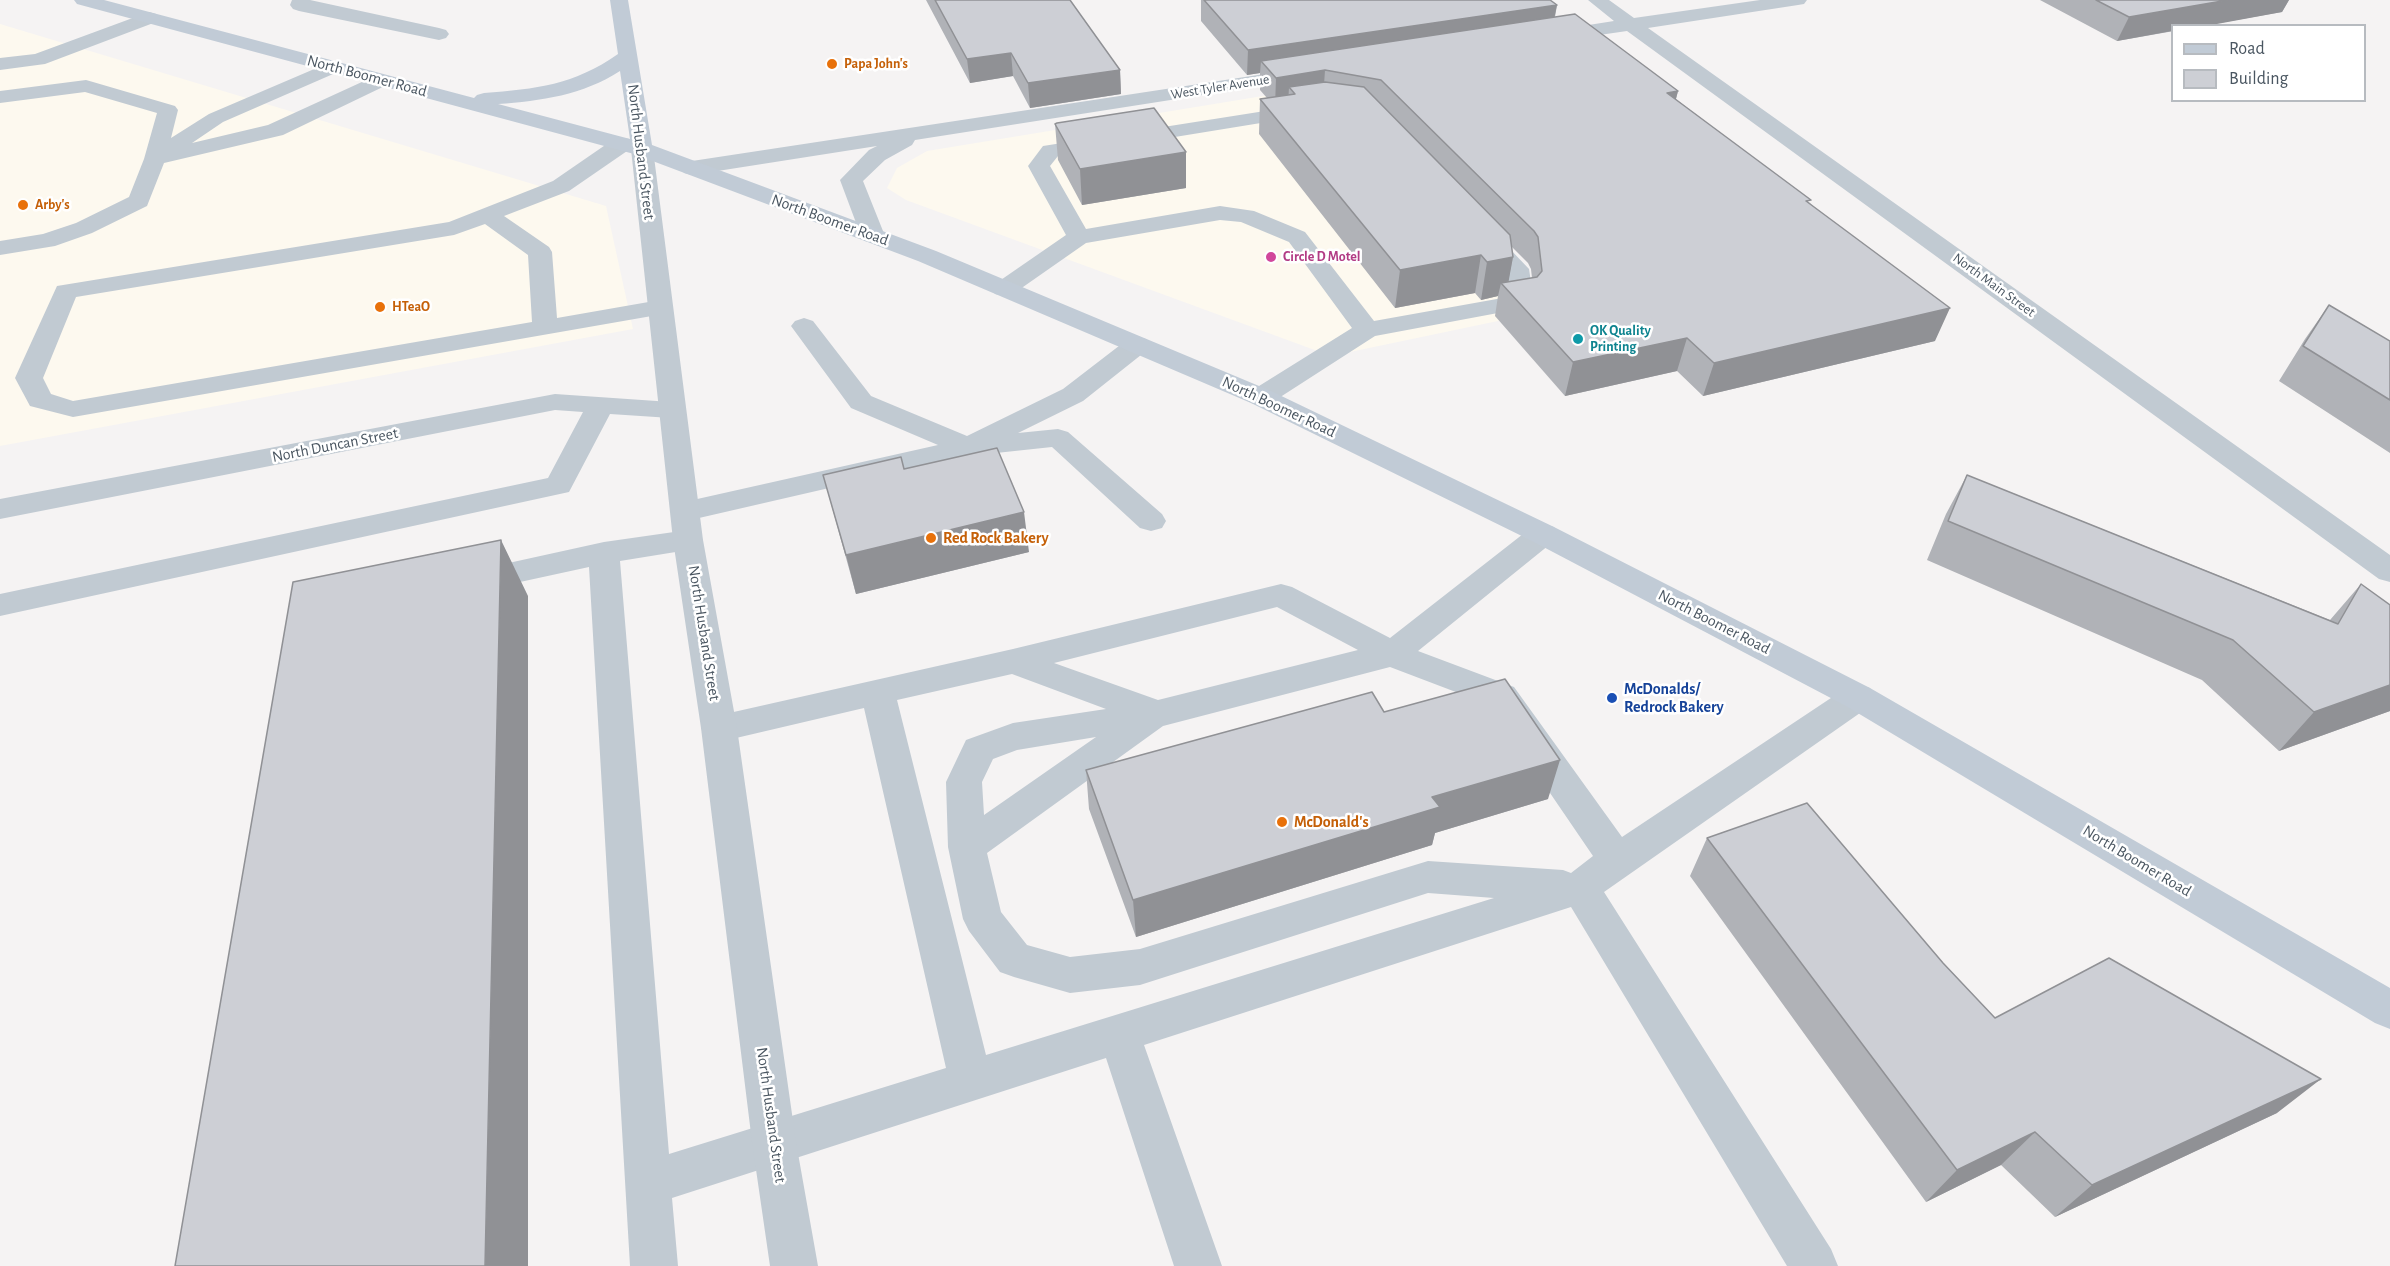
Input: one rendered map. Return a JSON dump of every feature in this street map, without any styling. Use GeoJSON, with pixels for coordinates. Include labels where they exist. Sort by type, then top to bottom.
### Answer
{"type":"FeatureCollection","features":[{"type":"Feature","properties":{"kind":"main road","name":"North Boomer Road"},"geometry":{"type":"LineString","coordinates":[[83,0],[632,147],[873,236],[1261,397],[1543,534],[1858,697],[2390,1010]]}},
{"type":"Feature","properties":{"kind":"main road","name":"North Husband Street"},"geometry":{"type":"LineString","coordinates":[[619,0],[628,56],[632,147]]}},
{"type":"Feature","properties":{"kind":"main road"},"geometry":{"type":"LineString","coordinates":[[458,100],[519,96],[581,85],[609,71],[628,56]]}},
{"type":"Feature","properties":{"kind":"street"},"geometry":{"type":"LineString","coordinates":[[302,0],[300,5],[439,34]]}},
{"type":"Feature","properties":{"kind":"street","name":"North Main Street"},"geometry":{"type":"LineString","coordinates":[[1597,0],[2390,571]]}},
{"type":"Feature","properties":{"kind":"street"},"geometry":{"type":"LineString","coordinates":[[1537,38],[1798,0]]}},
{"type":"Feature","properties":{"kind":"street"},"geometry":{"type":"LineString","coordinates":[[0,64],[38,60],[148,18]]}},
{"type":"Feature","properties":{"kind":"street"},"geometry":{"type":"LineString","coordinates":[[155,159],[216,118],[333,67]]}},
{"type":"Feature","properties":{"kind":"street","name":"West Tyler Avenue"},"geometry":{"type":"LineString","coordinates":[[692,168],[1326,71]]}},
{"type":"Feature","properties":{"kind":"street"},"geometry":{"type":"LineString","coordinates":[[155,159],[275,130],[382,80]]}},
{"type":"Feature","properties":{"kind":"street"},"geometry":{"type":"LineString","coordinates":[[0,97],[86,86],[168,110],[155,159],[139,201],[84,228],[47,241],[0,248]]}},
{"type":"Feature","properties":{"kind":"street"},"geometry":{"type":"LineString","coordinates":[[1079,237],[1039,166],[1051,151],[1323,108]]}},
{"type":"Feature","properties":{"kind":"street","name":"West Tyler Avenue"},"geometry":{"type":"LineString","coordinates":[[873,236],[850,180],[877,155],[915,134]]}},
{"type":"Feature","properties":{"kind":"street"},"geometry":{"type":"LineString","coordinates":[[632,147],[561,186],[454,228],[66,291],[29,378],[40,400],[73,409],[660,308]]}},
{"type":"Feature","properties":{"kind":"street","name":"North Husband Street"},"geometry":{"type":"LineString","coordinates":[[632,147],[660,308],[687,526],[719,728],[774,1142],[794,1266]]}},
{"type":"Feature","properties":{"kind":"street"},"geometry":{"type":"LineString","coordinates":[[1004,289],[1079,237],[1220,213],[1246,216],[1297,237],[1367,330]]}},
{"type":"Feature","properties":{"kind":"street"},"geometry":{"type":"LineString","coordinates":[[488,215],[540,252],[545,328]]}},
{"type":"Feature","properties":{"kind":"street"},"geometry":{"type":"LineString","coordinates":[[1261,397],[1367,330],[1521,302],[1517,269],[1468,218]]}},
{"type":"Feature","properties":{"kind":"street"},"geometry":{"type":"LineString","coordinates":[[0,241],[84,228]]}},
{"type":"Feature","properties":{"kind":"street"},"geometry":{"type":"LineString","coordinates":[[804,326],[861,402],[968,447],[1073,395],[1137,345]]}},
{"type":"Feature","properties":{"kind":"street","name":"North Duncan Street"},"geometry":{"type":"LineString","coordinates":[[0,509],[555,402],[671,410]]}},
{"type":"Feature","properties":{"kind":"street"},"geometry":{"type":"LineString","coordinates":[[0,605],[559,485],[601,405]]}},
{"type":"Feature","properties":{"kind":"street"},"geometry":{"type":"LineString","coordinates":[[443,588],[604,553],[687,526],[968,447],[1058,438],[1151,521]]}},
{"type":"Feature","properties":{"kind":"street"},"geometry":{"type":"LineString","coordinates":[[1543,534],[1392,654],[1157,714],[1013,737],[979,750],[964,782],[967,847],[983,919],[1014,959],[1070,975],[1140,967],[1428,877],[1580,888]]}},
{"type":"Feature","properties":{"kind":"street"},"geometry":{"type":"LineString","coordinates":[[604,553],[654,1266]]}},
{"type":"Feature","properties":{"kind":"street"},"geometry":{"type":"LineString","coordinates":[[719,728],[1013,661],[1281,595],[1392,654],[1502,696],[1617,860]]}},
{"type":"Feature","properties":{"kind":"street"},"geometry":{"type":"LineString","coordinates":[[1013,661],[1157,714]]}},
{"type":"Feature","properties":{"kind":"street"},"geometry":{"type":"LineString","coordinates":[[878,692],[971,1080]]}},
{"type":"Feature","properties":{"kind":"street"},"geometry":{"type":"LineString","coordinates":[[648,1183],[1580,888],[1617,860],[1858,697]]}},
{"type":"Feature","properties":{"kind":"street"},"geometry":{"type":"LineString","coordinates":[[967,847],[1157,714]]}},
{"type":"Feature","properties":{"kind":"street"},"geometry":{"type":"LineString","coordinates":[[1580,888],[1814,1266]]}},
{"type":"Feature","properties":{"kind":"street"},"geometry":{"type":"LineString","coordinates":[[1119,1034],[1198,1266]]}},
{"type":"Feature","properties":{"kind":"shaded area"},"geometry":{"type":"Polygon","coordinates":[[[0,24],[606,206],[633,329],[0,446],[0,24]]]}},
{"type":"Feature","properties":{"kind":"shaded area","name":"Circle D Motel"},"geometry":{"type":"Polygon","coordinates":[[[1324,86],[1536,313],[1331,356],[906,200],[887,188],[897,168],[927,151],[1324,86]]]}},
{"type":"Feature","properties":{"kind":"building"},"geometry":{"type":"Polygon","coordinates":[[[935,0],[1070,0],[1120,70],[1028,83],[1011,53],[967,59],[935,0]]]}},
{"type":"Feature","properties":{"kind":"building"},"geometry":{"type":"Polygon","coordinates":[[[1204,0],[1550,0],[1557,5],[1248,50],[1204,0]]]}},
{"type":"Feature","properties":{"kind":"building"},"geometry":{"type":"Polygon","coordinates":[[[2096,0],[2228,0],[2129,17],[2096,0]]]}},
{"type":"Feature","properties":{"kind":"building"},"geometry":{"type":"Polygon","coordinates":[[[1575,14],[1678,91],[1667,93],[1811,200],[1806,201],[1950,308],[1714,363],[1687,338],[1573,362],[1501,283],[1537,277],[1542,271],[1538,237],[1534,231],[1381,80],[1325,70],[1276,78],[1261,61],[1575,14]]]}},
{"type":"Feature","properties":{"kind":"building"},"geometry":{"type":"Polygon","coordinates":[[[1325,82],[1364,87],[1510,235],[1513,257],[1487,262],[1481,255],[1400,270],[1260,99],[1295,94],[1289,87],[1325,82]]]}},
{"type":"Feature","properties":{"kind":"building"},"geometry":{"type":"Polygon","coordinates":[[[1154,108],[1186,152],[1080,169],[1055,124],[1057,123],[1154,108]]]}},
{"type":"Feature","properties":{"kind":"building"},"geometry":{"type":"Polygon","coordinates":[[[2329,305],[2390,341],[2390,400],[2303,346],[2329,305]]]}},
{"type":"Feature","properties":{"kind":"building"},"geometry":{"type":"Polygon","coordinates":[[[997,448],[1024,512],[846,555],[823,475],[901,457],[904,469],[997,448]]]}},
{"type":"Feature","properties":{"kind":"building"},"geometry":{"type":"Polygon","coordinates":[[[1967,475],[2338,624],[2361,584],[2390,605],[2390,685],[2314,712],[2233,640],[1948,521],[1967,475]]]}},
{"type":"Feature","properties":{"kind":"building"},"geometry":{"type":"Polygon","coordinates":[[[501,540],[485,1266],[175,1266],[293,582],[501,540]]]}},
{"type":"Feature","properties":{"kind":"building","name":"McDonald's"},"geometry":{"type":"Polygon","coordinates":[[[1505,679],[1560,760],[1432,797],[1440,807],[1133,900],[1086,770],[1372,692],[1384,712],[1505,679]]]}},
{"type":"Feature","properties":{"kind":"building"},"geometry":{"type":"Polygon","coordinates":[[[1807,803],[1943,963],[1995,1018],[2109,958],[2321,1079],[2092,1185],[2035,1132],[1957,1170],[1707,838],[1807,803]]]}},
{"type":"Feature","properties":{"kind":"place","name":"Papa John's"},"geometry":{"type":"Point","coordinates":[832,64]}},
{"type":"Feature","properties":{"kind":"place","name":"Arby's"},"geometry":{"type":"Point","coordinates":[23,205]}},
{"type":"Feature","properties":{"kind":"place","name":"Circle D Motel"},"geometry":{"type":"Point","coordinates":[1271,257]}},
{"type":"Feature","properties":{"kind":"place","name":"HTeaO"},"geometry":{"type":"Point","coordinates":[380,307]}},
{"type":"Feature","properties":{"kind":"place","name":"OK Quality Printing"},"geometry":{"type":"Point","coordinates":[1578,339]}},
{"type":"Feature","properties":{"kind":"place","name":"Red Rock Bakery"},"geometry":{"type":"Point","coordinates":[931,538]}},
{"type":"Feature","properties":{"kind":"place","name":"McDonalds/ Redrock Bakery"},"geometry":{"type":"Point","coordinates":[1612,698]}},
{"type":"Feature","properties":{"kind":"place","name":"McDonald's"},"geometry":{"type":"Point","coordinates":[1282,822]}}]}
